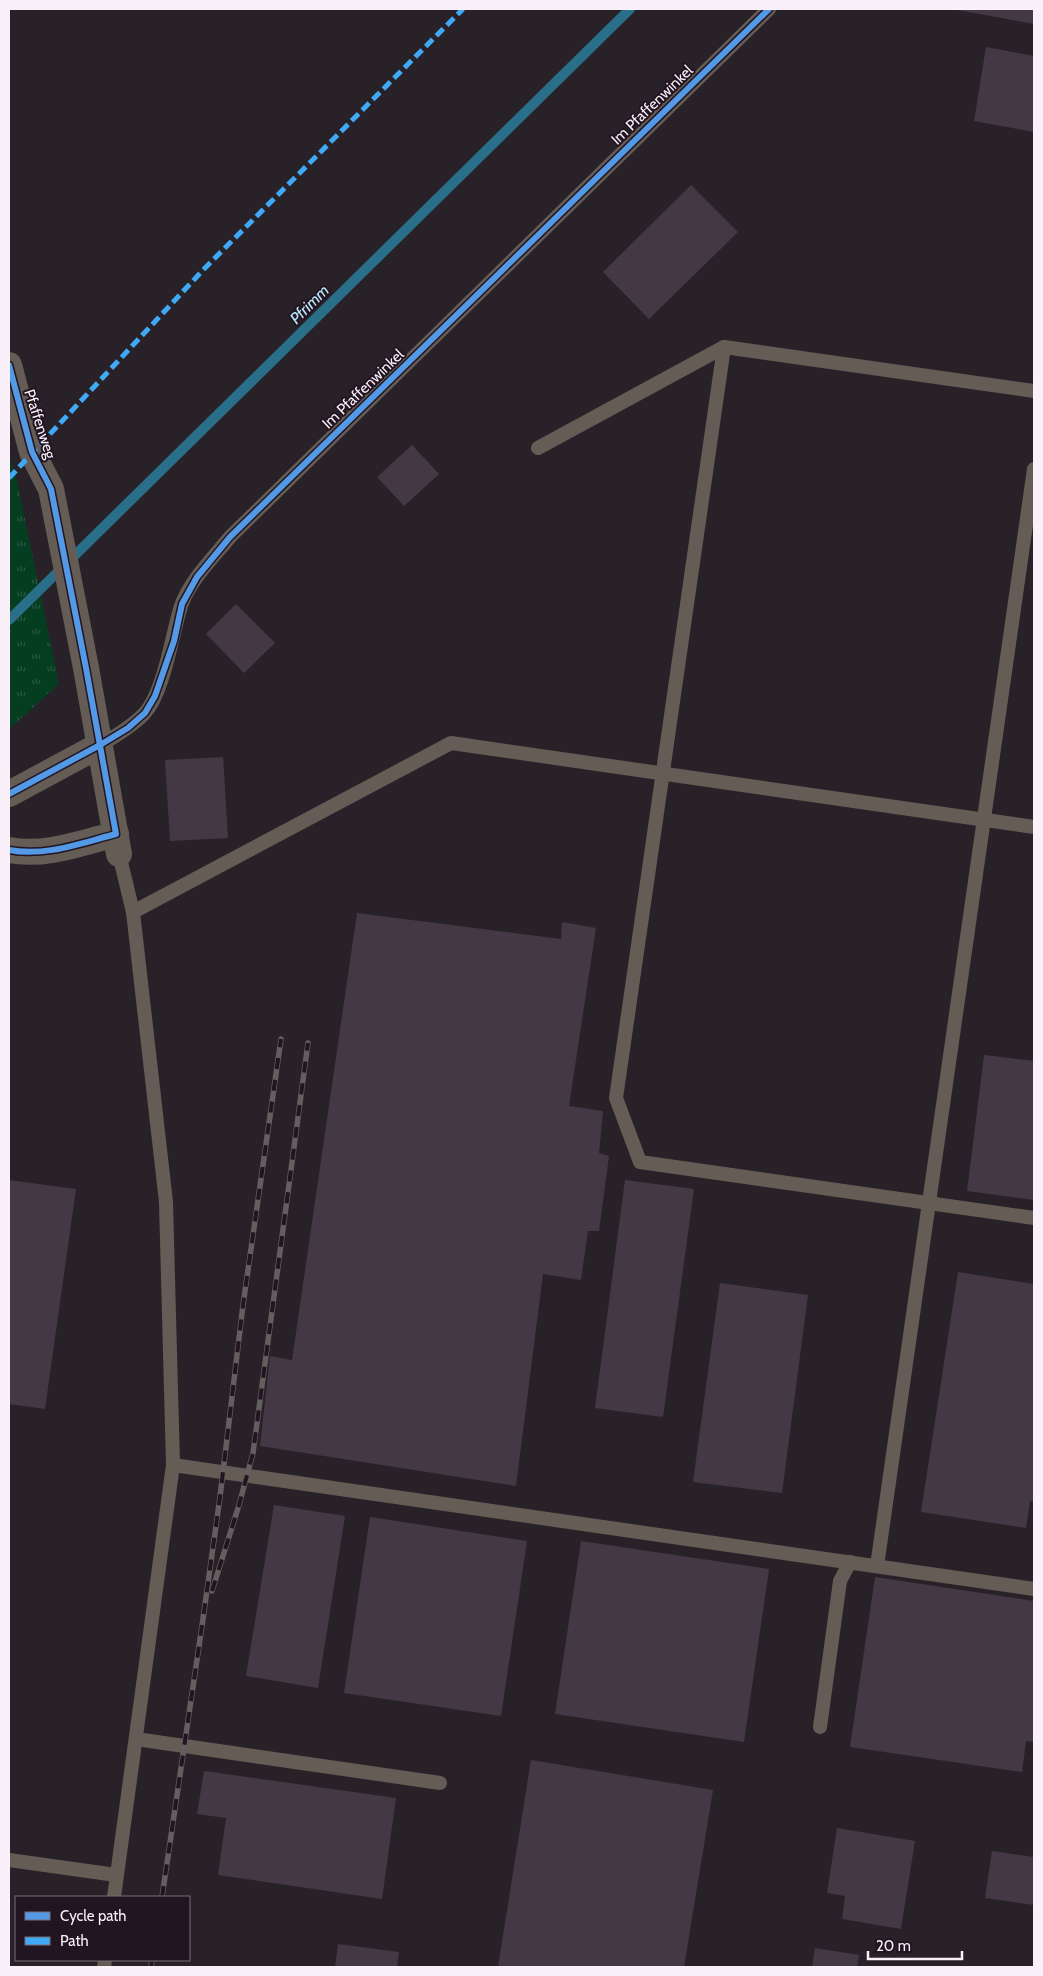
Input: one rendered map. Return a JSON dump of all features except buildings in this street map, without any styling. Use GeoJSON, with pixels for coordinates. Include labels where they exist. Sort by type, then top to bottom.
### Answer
{"type":"FeatureCollection","features":[{"type":"Feature","properties":{"kind":"street","name":"Pfaffenweg"},"geometry":{"type":"LineString","coordinates":[[9,366],[32,452],[51,489],[118,844]]}},
{"type":"Feature","properties":{"kind":"street","name":"Im Pfaffenwinkel"},"geometry":{"type":"LineString","coordinates":[[9,794],[100,745]]}},
{"type":"Feature","properties":{"kind":"street"},"geometry":{"type":"LineString","coordinates":[[9,850],[36,851],[118,844]]}},
{"type":"Feature","properties":{"kind":"lane","name":"Im Pfaffenwinkel"},"geometry":{"type":"LineString","coordinates":[[100,745],[128,728],[145,712],[155,696],[174,641],[182,604],[197,577],[230,537],[769,9]]}},
{"type":"Feature","properties":{"kind":"lane"},"geometry":{"type":"LineString","coordinates":[[724,348],[616,1098],[640,1162],[1034,1218]]}},
{"type":"Feature","properties":{"kind":"lane"},"geometry":{"type":"LineString","coordinates":[[538,448],[724,348],[1034,392]]}},
{"type":"Feature","properties":{"kind":"lane"},"geometry":{"type":"LineString","coordinates":[[877,1566],[1034,469]]}},
{"type":"Feature","properties":{"kind":"lane"},"geometry":{"type":"LineString","coordinates":[[133,912],[451,744],[1034,827]]}},
{"type":"Feature","properties":{"kind":"lane"},"geometry":{"type":"LineString","coordinates":[[114,1896],[173,1465],[166,1202],[133,912],[118,844]]}},
{"type":"Feature","properties":{"kind":"lane"},"geometry":{"type":"LineString","coordinates":[[173,1465],[1034,1589]]}},
{"type":"Feature","properties":{"kind":"lane"},"geometry":{"type":"LineString","coordinates":[[820,1727],[840,1581],[850,1562]]}},
{"type":"Feature","properties":{"kind":"lane"},"geometry":{"type":"LineString","coordinates":[[136,1738],[440,1783]]}},
{"type":"Feature","properties":{"kind":"lane"},"geometry":{"type":"LineString","coordinates":[[9,1860],[116,1876]]}},
{"type":"Feature","properties":{"kind":"green space"},"geometry":{"type":"Polygon","coordinates":[[[9,455],[17,481],[59,684],[9,729],[9,455]]]}},
{"type":"Feature","properties":{"kind":"waterway","name":"Pfrimm"},"geometry":{"type":"LineString","coordinates":[[9,620],[630,9]]}},
{"type":"Feature","properties":{"kind":"railway"},"geometry":{"type":"LineString","coordinates":[[162,1896],[220,1497],[243,1305],[281,1039]]}},
{"type":"Feature","properties":{"kind":"railway"},"geometry":{"type":"LineString","coordinates":[[212,1591],[253,1453],[308,1043]]}},
{"type":"Feature","properties":{"kind":"railway"},"geometry":{"type":"LineString","coordinates":[[151,1967],[152,1961]]}},
{"type":"Feature","properties":{"kind":"marked path"},"geometry":{"type":"LineString","coordinates":[[9,478],[204,269],[463,9]]}},
{"type":"Feature","properties":{"kind":"cycle path"},"geometry":{"type":"LineString","coordinates":[[9,794],[100,745],[128,728],[145,713],[155,696],[174,641],[182,604],[197,577],[230,537],[769,9]]}},
{"type":"Feature","properties":{"kind":"cycle path"},"geometry":{"type":"LineString","coordinates":[[9,365],[32,452],[51,489],[116,834],[76,845],[36,852],[9,850]]}}]}
